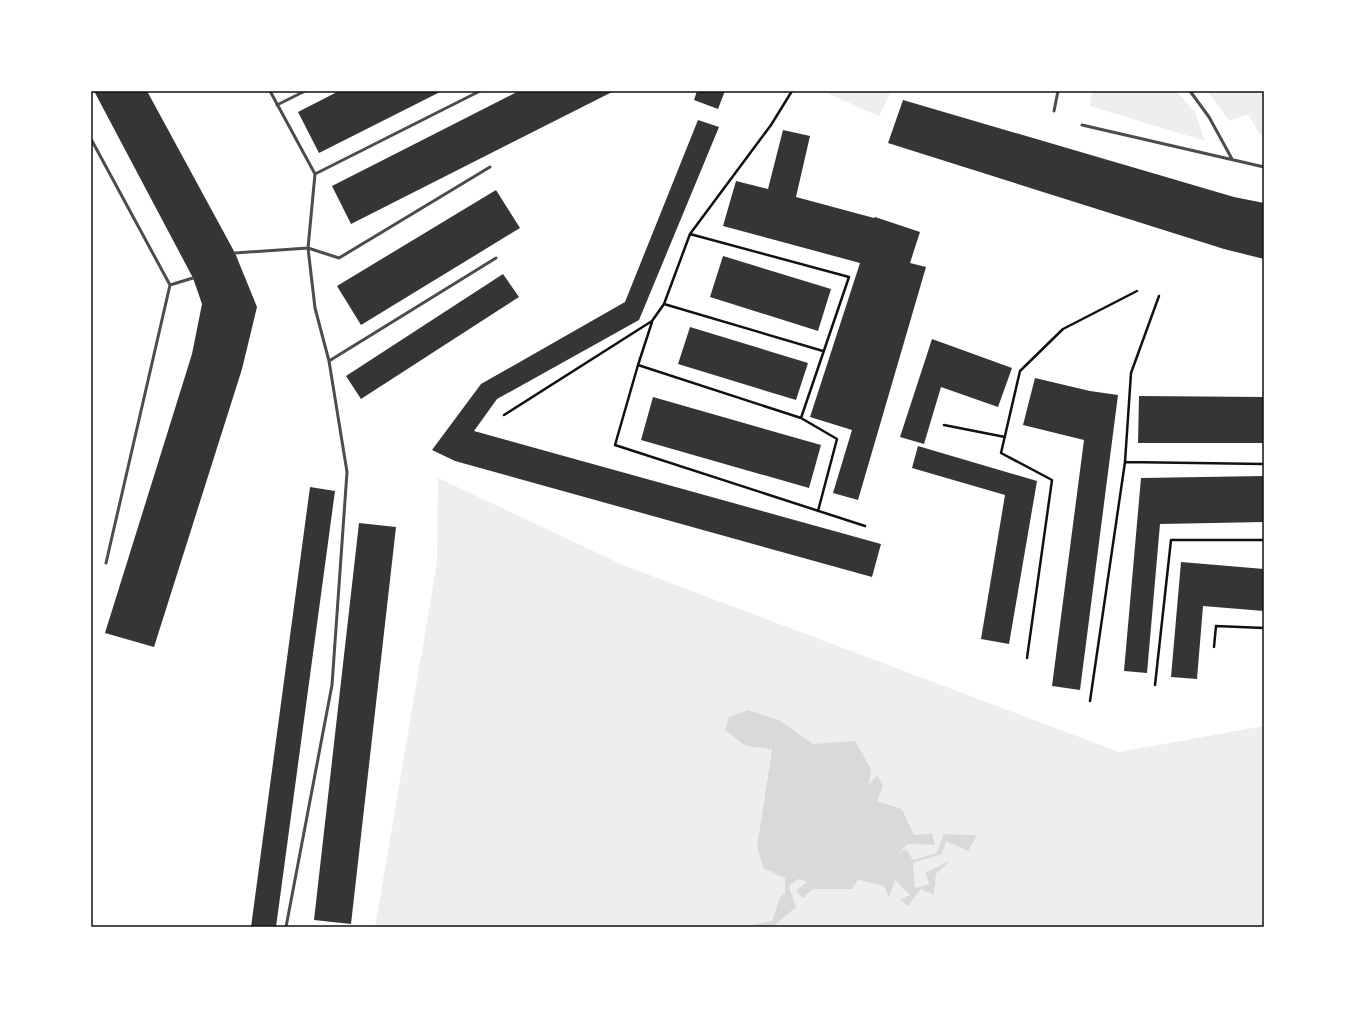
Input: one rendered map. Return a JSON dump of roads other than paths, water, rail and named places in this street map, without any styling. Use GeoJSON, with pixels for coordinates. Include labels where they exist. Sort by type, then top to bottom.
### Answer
{"type":"FeatureCollection","features":[{"type":"Feature","properties":{"kind":"lane"},"geometry":{"type":"LineString","coordinates":[[270,91],[315,174],[308,248],[314,308],[329,361],[347,472],[332,685],[286,927]]}},
{"type":"Feature","properties":{"kind":"lane"},"geometry":{"type":"LineString","coordinates":[[277,105],[305,91]]}},
{"type":"Feature","properties":{"kind":"lane"},"geometry":{"type":"LineString","coordinates":[[315,174],[480,91]]}},
{"type":"Feature","properties":{"kind":"lane"},"geometry":{"type":"LineString","coordinates":[[1054,111],[1058,91]]}},
{"type":"Feature","properties":{"kind":"lane"},"geometry":{"type":"LineString","coordinates":[[1190,91],[1209,117],[1232,159]]}},
{"type":"Feature","properties":{"kind":"lane"},"geometry":{"type":"LineString","coordinates":[[1082,125],[1264,167]]}},
{"type":"Feature","properties":{"kind":"lane"},"geometry":{"type":"LineString","coordinates":[[91,139],[170,285],[106,563]]}},
{"type":"Feature","properties":{"kind":"lane"},"geometry":{"type":"LineString","coordinates":[[235,253],[308,248],[339,258],[490,167]]}},
{"type":"Feature","properties":{"kind":"lane"},"geometry":{"type":"LineString","coordinates":[[329,361],[496,258]]}},
{"type":"Feature","properties":{"kind":"lane"},"geometry":{"type":"LineString","coordinates":[[170,285],[193,278]]}}]}
